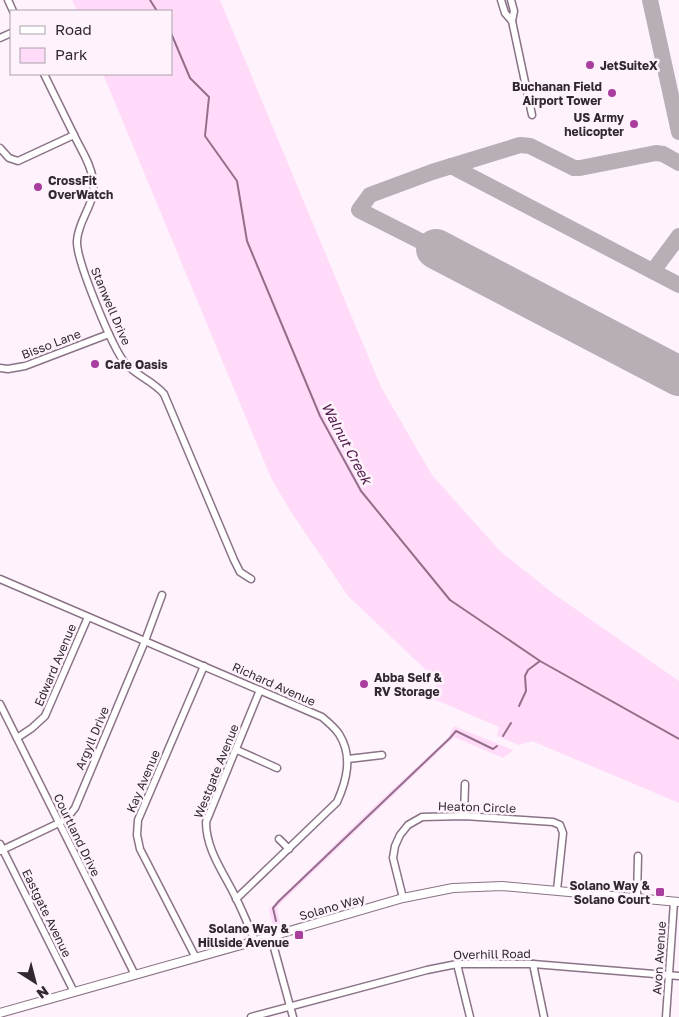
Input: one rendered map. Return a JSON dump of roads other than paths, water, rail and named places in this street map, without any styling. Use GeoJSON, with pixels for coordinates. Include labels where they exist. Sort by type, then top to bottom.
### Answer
{"type":"FeatureCollection","features":[{"type":"Feature","properties":{"kind":"street"},"geometry":{"type":"LineString","coordinates":[[501,0],[505,14],[512,21]]}},
{"type":"Feature","properties":{"kind":"street"},"geometry":{"type":"LineString","coordinates":[[511,0],[514,11],[512,21],[532,115]]}},
{"type":"Feature","properties":{"kind":"street","name":"Stanwell Drive"},"geometry":{"type":"LineString","coordinates":[[44,75],[88,165],[94,182],[92,203],[79,233],[78,253],[84,273],[117,352],[125,363],[155,384],[164,394],[234,560],[240,572],[251,579]]}},
{"type":"Feature","properties":{"kind":"street"},"geometry":{"type":"LineString","coordinates":[[0,148],[9,158],[18,161],[74,135]]}},
{"type":"Feature","properties":{"kind":"street","name":"Bisso Lane"},"geometry":{"type":"LineString","coordinates":[[0,368],[8,369],[25,366],[109,334]]}},
{"type":"Feature","properties":{"kind":"street","name":"Richard Avenue"},"geometry":{"type":"LineString","coordinates":[[0,579],[322,717],[338,732],[348,759],[345,785],[337,802],[236,899]]}},
{"type":"Feature","properties":{"kind":"street","name":"Argyll Drive"},"geometry":{"type":"LineString","coordinates":[[1,848],[59,823],[67,818],[75,808],[145,641],[162,595]]}},
{"type":"Feature","properties":{"kind":"street","name":"Edward Avenue"},"geometry":{"type":"LineString","coordinates":[[17,738],[45,716],[88,617]]}},
{"type":"Feature","properties":{"kind":"street","name":"Kay Avenue"},"geometry":{"type":"LineString","coordinates":[[196,958],[140,849],[137,835],[138,820],[204,666]]}},
{"type":"Feature","properties":{"kind":"street","name":"Westgate Avenue"},"geometry":{"type":"LineString","coordinates":[[255,941],[210,849],[206,834],[206,822],[260,690]]}},
{"type":"Feature","properties":{"kind":"street","name":"Courtland Drive"},"geometry":{"type":"LineString","coordinates":[[0,704],[134,975]]}},
{"type":"Feature","properties":{"kind":"street"},"geometry":{"type":"LineString","coordinates":[[236,750],[277,768]]}},
{"type":"Feature","properties":{"kind":"street"},"geometry":{"type":"LineString","coordinates":[[348,759],[382,754]]}},
{"type":"Feature","properties":{"kind":"street"},"geometry":{"type":"LineString","coordinates":[[464,816],[465,784]]}},
{"type":"Feature","properties":{"kind":"street","name":"Heaton Circle"},"geometry":{"type":"LineString","coordinates":[[403,898],[393,858],[395,846],[400,835],[408,825],[422,818],[464,816],[553,822],[560,825],[563,833],[557,890]]}},
{"type":"Feature","properties":{"kind":"street"},"geometry":{"type":"LineString","coordinates":[[279,839],[289,849]]}},
{"type":"Feature","properties":{"kind":"street","name":"Eastgate Avenue"},"geometry":{"type":"LineString","coordinates":[[1,848],[74,992]]}},
{"type":"Feature","properties":{"kind":"street"},"geometry":{"type":"LineString","coordinates":[[637,897],[638,856]]}},
{"type":"Feature","properties":{"kind":"street","name":"Solano Way"},"geometry":{"type":"LineString","coordinates":[[0,1013],[403,898],[453,888],[502,886],[677,902]]}},
{"type":"Feature","properties":{"kind":"street","name":"Avon Avenue"},"geometry":{"type":"LineString","coordinates":[[666,1017],[677,902]]}},
{"type":"Feature","properties":{"kind":"street"},"geometry":{"type":"LineString","coordinates":[[271,937],[293,1017]]}},
{"type":"Feature","properties":{"kind":"street"},"geometry":{"type":"LineString","coordinates":[[458,964],[470,1017]]}},
{"type":"Feature","properties":{"kind":"street","name":"Overhill Road"},"geometry":{"type":"LineString","coordinates":[[252,1017],[427,970],[458,964],[533,964],[679,976]]}},
{"type":"Feature","properties":{"kind":"street"},"geometry":{"type":"LineString","coordinates":[[533,964],[544,1017]]}},
{"type":"Feature","properties":{"kind":"waterway","name":"Walnut Creek"},"geometry":{"type":"LineString","coordinates":[[150,0],[156,10]]}},
{"type":"Feature","properties":{"kind":"waterway","name":"Walnut Creek"},"geometry":{"type":"LineString","coordinates":[[172,35],[190,78],[209,97],[205,136],[237,181],[247,241],[320,416],[361,491],[450,600],[540,661],[679,739]]}},
{"type":"Feature","properties":{"kind":"waterway"},"geometry":{"type":"LineString","coordinates":[[519,706],[526,691],[525,676],[528,670],[540,661]]}},
{"type":"Feature","properties":{"kind":"waterway"},"geometry":{"type":"LineString","coordinates":[[503,736],[511,723]]}},
{"type":"Feature","properties":{"kind":"waterway"},"geometry":{"type":"LineString","coordinates":[[276,921],[273,908],[279,901],[456,731],[493,749],[497,746]]}},
{"type":"Feature","properties":{"kind":"place","name":"JetSuiteX"},"geometry":{"type":"Point","coordinates":[590,65]}},
{"type":"Feature","properties":{"kind":"place","name":"Buchanan Field Airport Tower"},"geometry":{"type":"Point","coordinates":[612,93]}},
{"type":"Feature","properties":{"kind":"place","name":"US Army helicopter"},"geometry":{"type":"Point","coordinates":[634,124]}},
{"type":"Feature","properties":{"kind":"place","name":"CrossFit OverWatch"},"geometry":{"type":"Point","coordinates":[38,187]}},
{"type":"Feature","properties":{"kind":"place","name":"Cafe Oasis"},"geometry":{"type":"Point","coordinates":[95,364]}},
{"type":"Feature","properties":{"kind":"place","name":"Abba Self & RV Storage"},"geometry":{"type":"Point","coordinates":[364,684]}},
{"type":"Feature","properties":{"kind":"place","name":"Solano Way & Solano Court"},"geometry":{"type":"Point","coordinates":[660,892]}},
{"type":"Feature","properties":{"kind":"place","name":"Solano Way & Hillside Avenue"},"geometry":{"type":"Point","coordinates":[299,935]}}]}
